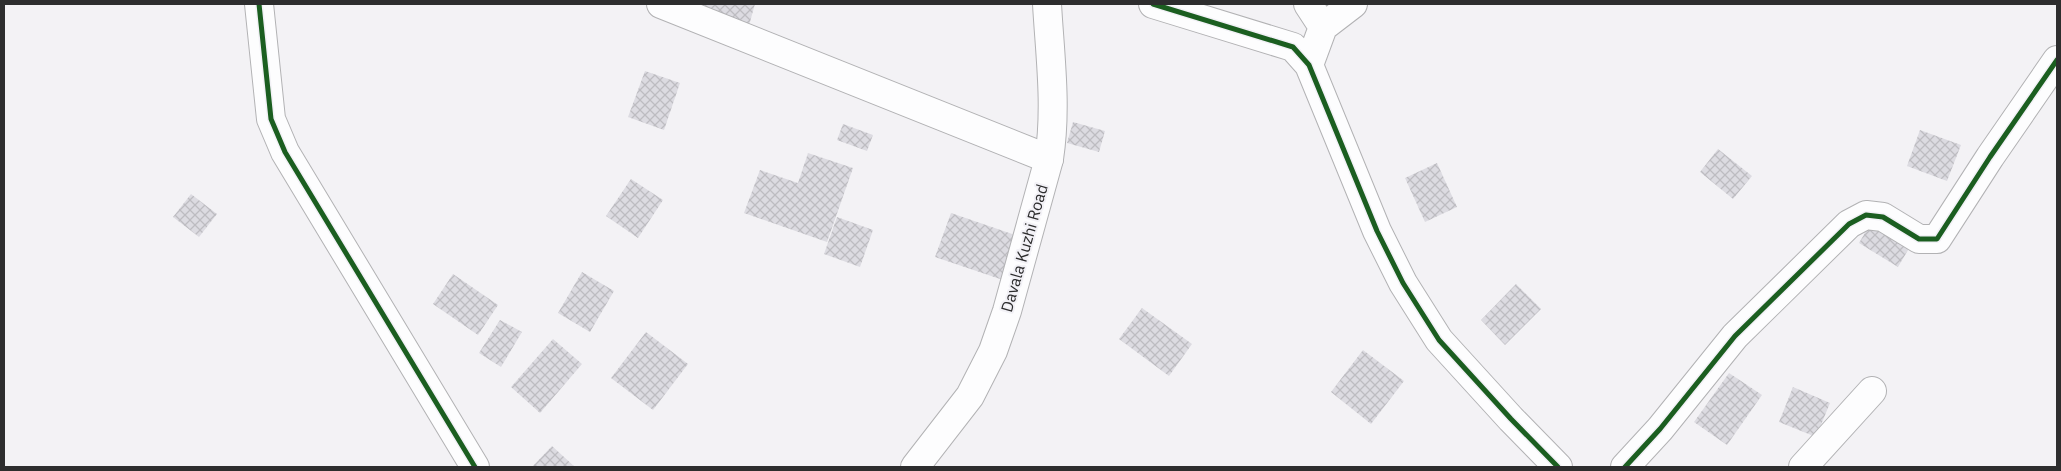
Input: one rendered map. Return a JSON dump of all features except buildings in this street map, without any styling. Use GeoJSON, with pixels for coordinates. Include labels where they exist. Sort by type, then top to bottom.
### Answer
{"type":"FeatureCollection","features":[{"type":"Feature","properties":{"kind":"street"},"geometry":{"type":"LineString","coordinates":[[259,4],[271,120],[285,152],[475,467]]}},
{"type":"Feature","properties":{"kind":"street"},"geometry":{"type":"LineString","coordinates":[[660,4],[1049,159]]}},
{"type":"Feature","properties":{"kind":"street","name":"Davala Kuzhi Road"},"geometry":{"type":"LineString","coordinates":[[915,467],[970,396],[993,351],[1007,311],[1049,159],[1054,110],[1047,4]]}},
{"type":"Feature","properties":{"kind":"street"},"geometry":{"type":"LineString","coordinates":[[1154,4],[1293,47],[1309,65],[1377,230],[1403,283],[1439,340],[1558,467]]}},
{"type":"Feature","properties":{"kind":"street"},"geometry":{"type":"LineString","coordinates":[[1308,4],[1323,28]]}},
{"type":"Feature","properties":{"kind":"street"},"geometry":{"type":"LineString","coordinates":[[1309,65],[1323,28],[1353,4]]}},
{"type":"Feature","properties":{"kind":"street"},"geometry":{"type":"LineString","coordinates":[[1625,467],[1660,429],[1735,336],[1849,224],[1866,215],[1883,217],[1920,240],[1937,239],[1990,157],[2057,60]]}},
{"type":"Feature","properties":{"kind":"street"},"geometry":{"type":"LineString","coordinates":[[1803,467],[1872,391]]}},
{"type":"Feature","properties":{"kind":"cycle path"},"geometry":{"type":"LineString","coordinates":[[259,4],[271,119],[285,152],[475,467]]}},
{"type":"Feature","properties":{"kind":"cycle path"},"geometry":{"type":"LineString","coordinates":[[1153,4],[1293,47],[1309,65],[1377,231],[1403,283],[1439,340],[1558,467]]}},
{"type":"Feature","properties":{"kind":"cycle path"},"geometry":{"type":"LineString","coordinates":[[1625,467],[1660,429],[1735,336],[1849,224],[1866,215],[1883,217],[1919,239],[1937,239],[1990,157],[2057,60]]}}]}
